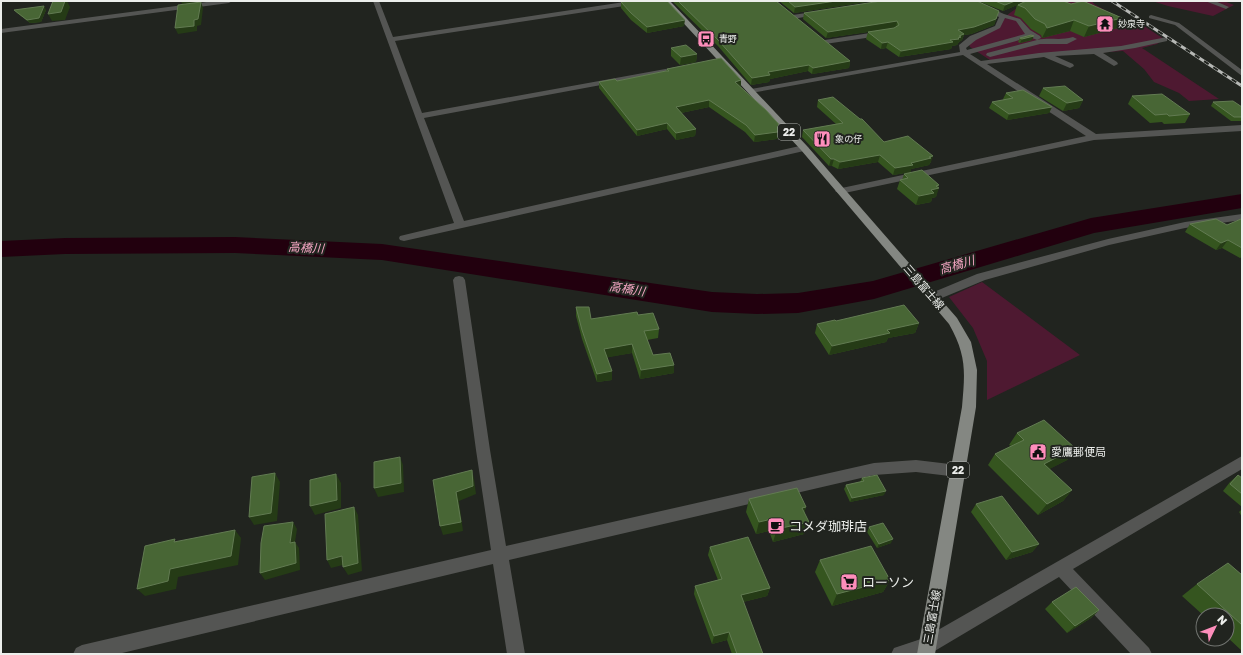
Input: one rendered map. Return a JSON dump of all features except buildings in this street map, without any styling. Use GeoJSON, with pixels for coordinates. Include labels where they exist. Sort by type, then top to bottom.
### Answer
{"type":"FeatureCollection","features":[{"type":"Feature","properties":{"kind":"main road","name":"三島富士線"},"geometry":{"type":"LineString","coordinates":[[666,1],[717,62],[751,91],[804,148],[840,192],[953,321],[965,342],[971,370],[969,407],[927,650]]}},
{"type":"Feature","properties":{"kind":"street"},"geometry":{"type":"LineString","coordinates":[[1,31],[46,22],[228,1]]}},
{"type":"Feature","properties":{"kind":"street"},"geometry":{"type":"LineString","coordinates":[[376,1],[460,224]]}},
{"type":"Feature","properties":{"kind":"street"},"geometry":{"type":"LineString","coordinates":[[390,40],[644,1]]}},
{"type":"Feature","properties":{"kind":"street"},"geometry":{"type":"LineString","coordinates":[[968,1],[1004,16],[1018,20],[1030,35],[1045,41],[1062,42],[1073,39]]}},
{"type":"Feature","properties":{"kind":"street"},"geometry":{"type":"LineString","coordinates":[[980,5],[990,1]]}},
{"type":"Feature","properties":{"kind":"street"},"geometry":{"type":"LineString","coordinates":[[1208,1],[1234,4]]}},
{"type":"Feature","properties":{"kind":"street"},"geometry":{"type":"LineString","coordinates":[[1018,10],[1004,16],[998,27],[973,38],[962,47],[964,53],[1094,137]]}},
{"type":"Feature","properties":{"kind":"street"},"geometry":{"type":"LineString","coordinates":[[804,25],[790,15],[830,11]]}},
{"type":"Feature","properties":{"kind":"street"},"geometry":{"type":"LineString","coordinates":[[1151,17],[1177,24],[1242,74]]}},
{"type":"Feature","properties":{"kind":"street"},"geometry":{"type":"LineString","coordinates":[[825,42],[892,31]]}},
{"type":"Feature","properties":{"kind":"street"},"geometry":{"type":"LineString","coordinates":[[751,91],[857,69],[964,53],[1030,35]]}},
{"type":"Feature","properties":{"kind":"street"},"geometry":{"type":"LineString","coordinates":[[977,61],[1045,54],[1097,52],[1142,46],[1164,39]]}},
{"type":"Feature","properties":{"kind":"street"},"geometry":{"type":"LineString","coordinates":[[977,61],[1045,41]]}},
{"type":"Feature","properties":{"kind":"street"},"geometry":{"type":"LineString","coordinates":[[1097,52],[1114,64]]}},
{"type":"Feature","properties":{"kind":"street"},"geometry":{"type":"LineString","coordinates":[[1045,54],[1070,66]]}},
{"type":"Feature","properties":{"kind":"street"},"geometry":{"type":"LineString","coordinates":[[420,116],[690,67]]}},
{"type":"Feature","properties":{"kind":"street"},"geometry":{"type":"LineString","coordinates":[[840,192],[1094,137],[1242,128]]}},
{"type":"Feature","properties":{"kind":"street"},"geometry":{"type":"LineString","coordinates":[[404,238],[460,224],[804,148]]}},
{"type":"Feature","properties":{"kind":"street"},"geometry":{"type":"LineString","coordinates":[[932,296],[981,277],[1108,242],[1185,225],[1242,217]]}},
{"type":"Feature","properties":{"kind":"street"},"geometry":{"type":"LineString","coordinates":[[460,280],[499,555],[516,654]]}},
{"type":"Feature","properties":{"kind":"street"},"geometry":{"type":"LineString","coordinates":[[900,654],[927,650],[1061,568],[1242,462]]}},
{"type":"Feature","properties":{"kind":"street"},"geometry":{"type":"LineString","coordinates":[[82,654],[499,555],[874,469],[916,466],[958,471]]}},
{"type":"Feature","properties":{"kind":"street"},"geometry":{"type":"LineString","coordinates":[[1061,568],[1143,654]]}},
{"type":"Feature","properties":{"kind":"shaded area"},"geometry":{"type":"Polygon","coordinates":[[[1033,1],[1092,1],[1094,4],[1125,21],[1141,24],[1164,39],[1157,44],[1142,48],[1219,99],[1189,101],[1179,93],[1154,82],[1144,69],[1123,51],[993,62],[970,47],[967,39],[998,27],[1004,18],[1012,11],[1033,1]]]}},
{"type":"Feature","properties":{"kind":"shaded area"},"geometry":{"type":"Polygon","coordinates":[[[1152,1],[1224,1],[1234,5],[1213,16],[1152,1]]]}},
{"type":"Feature","properties":{"kind":"shaded area"},"geometry":{"type":"Polygon","coordinates":[[[982,282],[1080,355],[987,400],[987,361],[973,328],[949,297],[982,282]]]}},
{"type":"Feature","properties":{"kind":"waterway","name":"高橋川"},"geometry":{"type":"LineString","coordinates":[[1,249],[65,246],[235,245],[382,252],[712,302],[757,304],[798,303],[874,290],[1091,226],[1242,201]]}},
{"type":"Feature","properties":{"kind":"railway"},"geometry":{"type":"LineString","coordinates":[[1112,1],[1242,86]]}},
{"type":"Feature","properties":{"kind":"place","name":"妙泉寺"},"geometry":{"type":"Point","coordinates":[1105,24]}},
{"type":"Feature","properties":{"kind":"place","name":"青野"},"geometry":{"type":"Point","coordinates":[706,39]}},
{"type":"Feature","properties":{"kind":"place","name":"象の仔"},"geometry":{"type":"Point","coordinates":[822,139]}},
{"type":"Feature","properties":{"kind":"place","name":"愛鷹郵便局"},"geometry":{"type":"Point","coordinates":[1038,452]}},
{"type":"Feature","properties":{"kind":"place","name":"コメダ珈琲店"},"geometry":{"type":"Point","coordinates":[776,526]}},
{"type":"Feature","properties":{"kind":"place","name":"ローソン"},"geometry":{"type":"Point","coordinates":[849,582]}}]}
